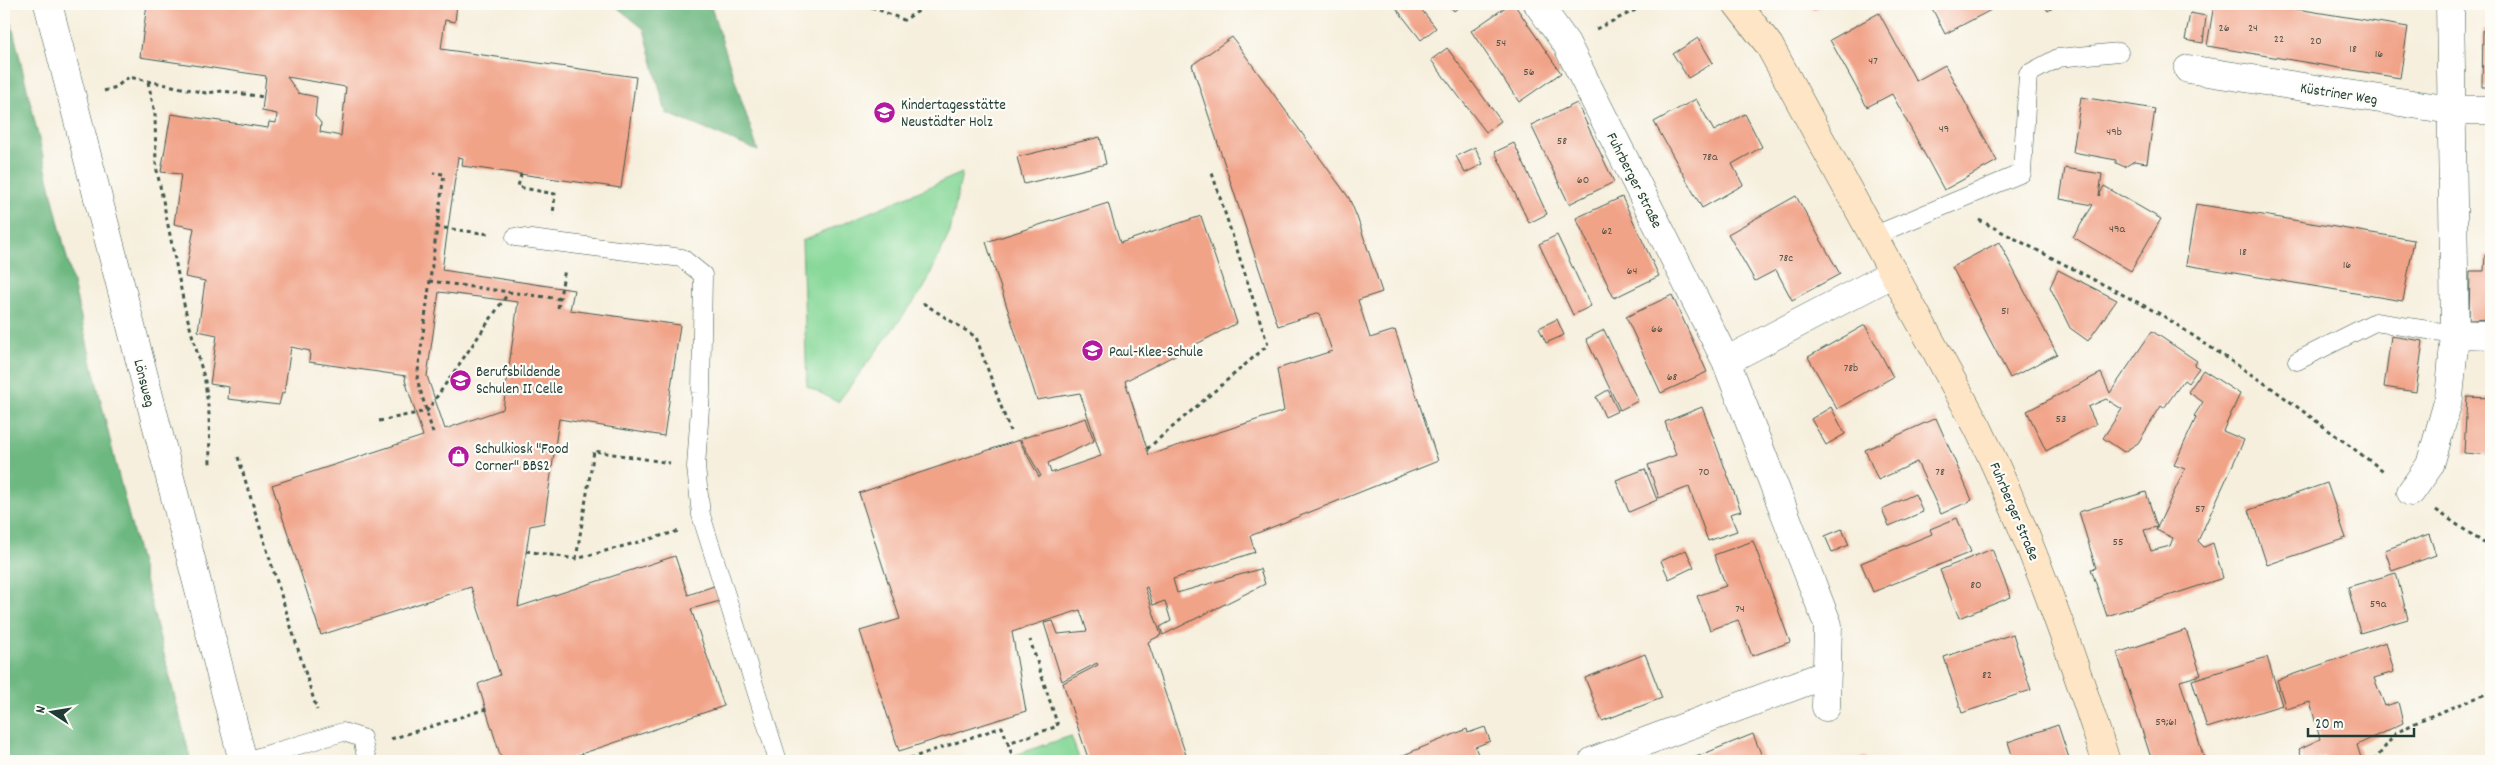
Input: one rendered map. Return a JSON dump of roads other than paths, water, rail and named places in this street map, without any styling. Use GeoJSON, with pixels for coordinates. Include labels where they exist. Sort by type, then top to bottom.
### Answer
{"type":"FeatureCollection","features":[{"type":"Feature","properties":{"kind":"main road","name":"Fuhrberger Straße"},"geometry":{"type":"LineString","coordinates":[[1737,4],[1769,45],[1978,428],[2003,480],[2072,653],[2106,761]]}},
{"type":"Feature","properties":{"kind":"street","name":"Lönsweg"},"geometry":{"type":"LineString","coordinates":[[48,4],[244,761]]}},
{"type":"Feature","properties":{"kind":"street","name":"Fuhrberger Straße"},"geometry":{"type":"LineString","coordinates":[[1538,4],[1566,43],[1726,361],[1828,625],[1826,707]]}},
{"type":"Feature","properties":{"kind":"street"},"geometry":{"type":"LineString","coordinates":[[2411,492],[2430,465],[2449,398],[2455,334],[2450,4]]}},
{"type":"Feature","properties":{"kind":"street","name":"Küstriner Weg"},"geometry":{"type":"LineString","coordinates":[[2188,69],[2451,110],[2491,110]]}},
{"type":"Feature","properties":{"kind":"street"},"geometry":{"type":"LineString","coordinates":[[1726,361],[1894,273]]}},
{"type":"Feature","properties":{"kind":"street"},"geometry":{"type":"LineString","coordinates":[[2455,334],[2491,335]]}},
{"type":"Feature","properties":{"kind":"street"},"geometry":{"type":"LineString","coordinates":[[1593,761],[1827,674]]}},
{"type":"Feature","properties":{"kind":"lane"},"geometry":{"type":"LineString","coordinates":[[1873,236],[2022,173],[2028,74],[2058,58],[2119,52]]}},
{"type":"Feature","properties":{"kind":"lane"},"geometry":{"type":"LineString","coordinates":[[514,237],[682,258],[703,275],[701,393],[696,467],[704,525],[778,761]]}},
{"type":"Feature","properties":{"kind":"lane"},"geometry":{"type":"LineString","coordinates":[[2297,361],[2375,322],[2455,334]]}},
{"type":"Feature","properties":{"kind":"lane"},"geometry":{"type":"LineString","coordinates":[[244,761],[343,732],[362,738],[365,754]]}},
{"type":"Feature","properties":{"kind":"place","name":"Kindertagesstätte Neustädter Holz"},"geometry":{"type":"Point","coordinates":[885,113]}},
{"type":"Feature","properties":{"kind":"place","name":"Paul-Klee-Schule"},"geometry":{"type":"Point","coordinates":[1093,351]}},
{"type":"Feature","properties":{"kind":"place","name":"Berufsbildende Schulen II Celle"},"geometry":{"type":"Point","coordinates":[460,380]}},
{"type":"Feature","properties":{"kind":"place","name":"Schulkiosk \"Food Corner\" BBS2"},"geometry":{"type":"Point","coordinates":[459,457]}}]}
